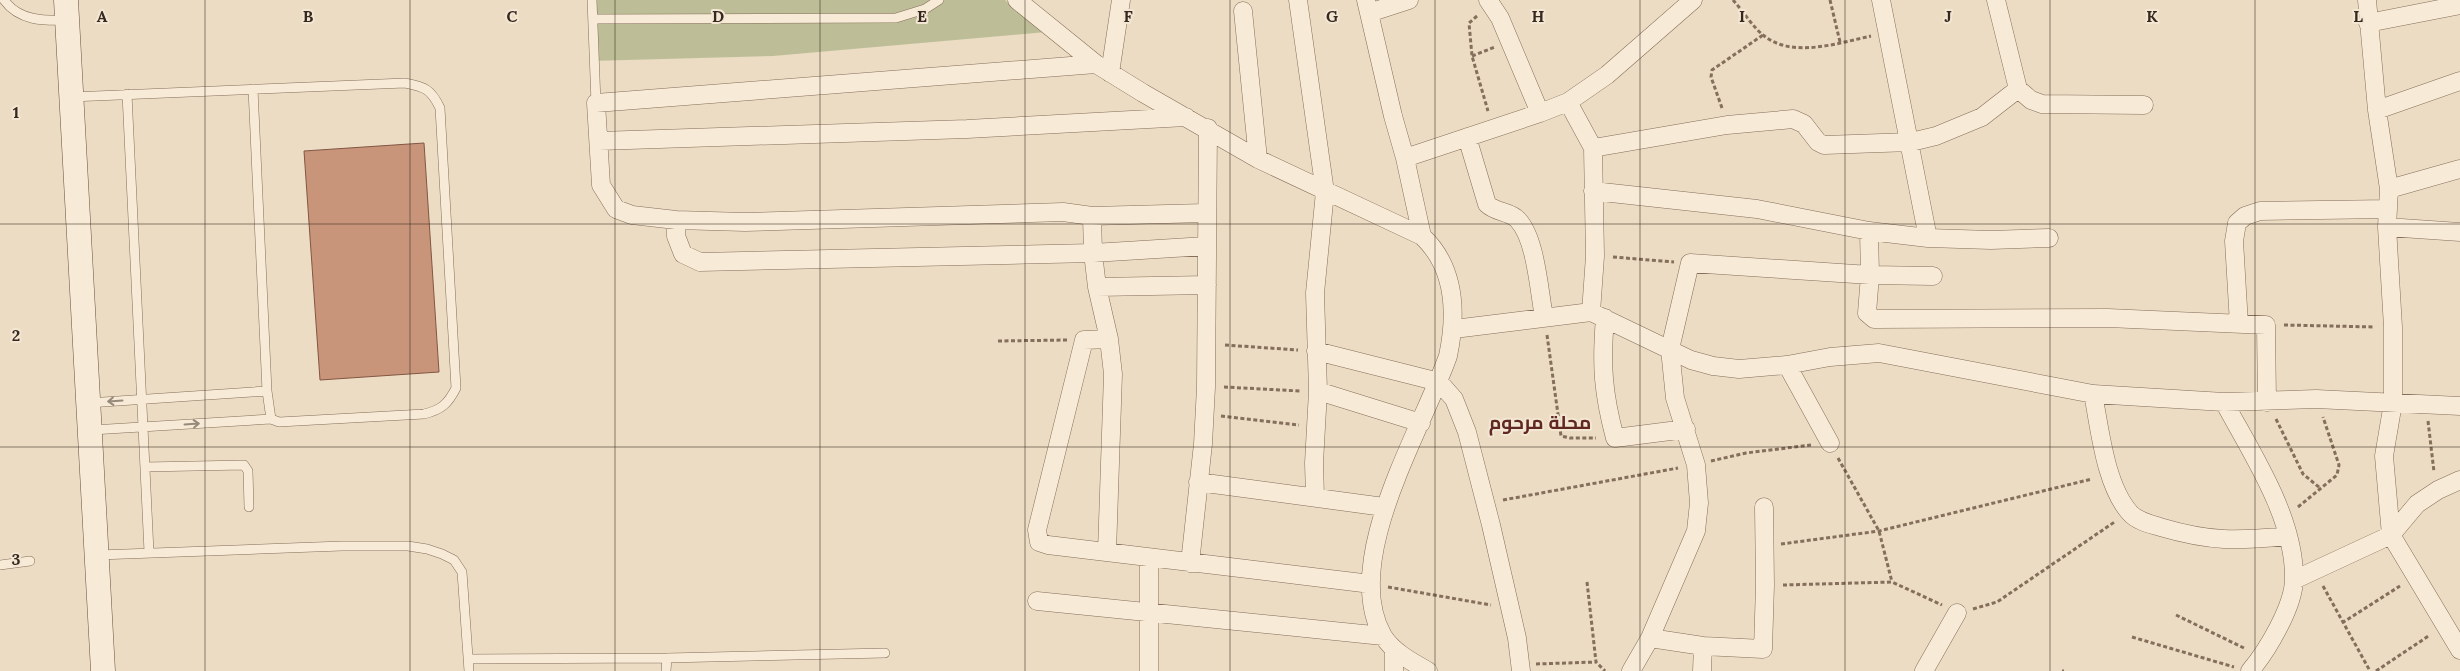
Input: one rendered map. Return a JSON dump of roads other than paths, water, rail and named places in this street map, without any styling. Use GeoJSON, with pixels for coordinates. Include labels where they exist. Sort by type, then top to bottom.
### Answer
{"type":"FeatureCollection","features":[{"type":"Feature","properties":{"kind":"street"},"geometry":{"type":"LineString","coordinates":[[1103,68],[1121,0]]}},
{"type":"Feature","properties":{"kind":"street"},"geometry":{"type":"LineString","coordinates":[[1298,0],[1325,192],[1315,294],[1318,392],[1314,463],[1315,498]]}},
{"type":"Feature","properties":{"kind":"street"},"geometry":{"type":"LineString","coordinates":[[1410,0],[1367,7],[1406,158],[1422,236]]}},
{"type":"Feature","properties":{"kind":"street"},"geometry":{"type":"LineString","coordinates":[[1406,158],[1568,102],[1607,75],[1692,0]]}},
{"type":"Feature","properties":{"kind":"street"},"geometry":{"type":"LineString","coordinates":[[1881,0],[1928,238]]}},
{"type":"Feature","properties":{"kind":"street"},"geometry":{"type":"LineString","coordinates":[[1996,0],[2018,88],[2031,100],[2042,104],[2144,105]]}},
{"type":"Feature","properties":{"kind":"street"},"geometry":{"type":"LineString","coordinates":[[2367,0],[2377,110],[2389,189],[2387,227],[2393,327],[2393,403],[2384,456],[2391,535],[2460,650]]}},
{"type":"Feature","properties":{"kind":"street"},"geometry":{"type":"LineString","coordinates":[[1493,2],[1540,113]]}},
{"type":"Feature","properties":{"kind":"street"},"geometry":{"type":"LineString","coordinates":[[1024,3],[1103,68],[1258,159],[1422,236],[1439,255],[1448,275],[1453,298],[1454,329],[1448,356],[1439,382],[1384,507],[1371,565],[1374,611],[1389,643],[1394,671]]}},
{"type":"Feature","properties":{"kind":"street"},"geometry":{"type":"LineString","coordinates":[[2368,23],[2460,5]]}},
{"type":"Feature","properties":{"kind":"street"},"geometry":{"type":"LineString","coordinates":[[66,10],[103,671]]}},
{"type":"Feature","properties":{"kind":"street"},"geometry":{"type":"LineString","coordinates":[[1243,11],[1258,159]]}},
{"type":"Feature","properties":{"kind":"street"},"geometry":{"type":"LineString","coordinates":[[1103,68],[596,103],[601,185],[616,209],[632,214],[676,220],[746,222],[1063,212],[1092,216],[1206,213]]}},
{"type":"Feature","properties":{"kind":"street"},"geometry":{"type":"LineString","coordinates":[[2377,110],[2460,81]]}},
{"type":"Feature","properties":{"kind":"street"},"geometry":{"type":"LineString","coordinates":[[1593,148],[1727,125],[1793,119],[1804,124],[1818,142],[1824,145],[1910,142],[1936,136],[1982,117],[2018,88]]}},
{"type":"Feature","properties":{"kind":"street"},"geometry":{"type":"LineString","coordinates":[[1568,102],[1593,148],[1594,256],[1601,359],[1603,384],[1615,438],[1686,429]]}},
{"type":"Feature","properties":{"kind":"street"},"geometry":{"type":"LineString","coordinates":[[599,141],[967,129],[1186,117]]}},
{"type":"Feature","properties":{"kind":"street"},"geometry":{"type":"LineString","coordinates":[[1190,563],[1206,386],[1208,128]]}},
{"type":"Feature","properties":{"kind":"street"},"geometry":{"type":"LineString","coordinates":[[1468,137],[1487,204],[1492,209],[1504,212],[1518,220],[1527,235],[1544,318]]}},
{"type":"Feature","properties":{"kind":"street"},"geometry":{"type":"LineString","coordinates":[[2389,189],[2460,169]]}},
{"type":"Feature","properties":{"kind":"street"},"geometry":{"type":"LineString","coordinates":[[1593,191],[1756,209],[1868,231],[1928,238],[1991,240],[2049,238]]}},
{"type":"Feature","properties":{"kind":"street"},"geometry":{"type":"LineString","coordinates":[[2239,324],[2234,241],[2237,223],[2245,216],[2260,211],[2388,209]]}},
{"type":"Feature","properties":{"kind":"street"},"geometry":{"type":"LineString","coordinates":[[1092,216],[1093,253],[1097,287],[1109,338],[1113,374],[1107,552]]}},
{"type":"Feature","properties":{"kind":"street"},"geometry":{"type":"LineString","coordinates":[[676,220],[676,236],[683,254],[700,262],[1093,253],[1206,246]]}},
{"type":"Feature","properties":{"kind":"street"},"geometry":{"type":"LineString","coordinates":[[2387,227],[2460,232]]}},
{"type":"Feature","properties":{"kind":"street"},"geometry":{"type":"LineString","coordinates":[[1868,231],[1870,275],[1867,313],[1874,319],[2108,318],[2266,325],[2267,402]]}},
{"type":"Feature","properties":{"kind":"street"},"geometry":{"type":"LineString","coordinates":[[1631,671],[1650,638],[1696,531],[1699,503],[1696,465],[1672,382],[1670,349],[1690,263],[1870,275],[1933,276]]}},
{"type":"Feature","properties":{"kind":"street"},"geometry":{"type":"LineString","coordinates":[[1097,287],[1207,285]]}},
{"type":"Feature","properties":{"kind":"street"},"geometry":{"type":"LineString","coordinates":[[1454,329],[1544,318],[1598,315],[1691,360],[1712,366],[1739,369],[1787,365],[1830,357],[1879,353],[2093,394],[2224,402],[2316,399],[2426,406],[2460,406]]}},
{"type":"Feature","properties":{"kind":"street"},"geometry":{"type":"LineString","coordinates":[[1109,338],[1084,340],[1036,536],[1042,544],[1371,584]]}},
{"type":"Feature","properties":{"kind":"street"},"geometry":{"type":"LineString","coordinates":[[1316,351],[1439,382],[1448,392],[1459,410],[1485,503],[1510,608],[1521,668]]}},
{"type":"Feature","properties":{"kind":"street"},"geometry":{"type":"LineString","coordinates":[[1787,365],[1830,443]]}},
{"type":"Feature","properties":{"kind":"street"},"geometry":{"type":"LineString","coordinates":[[1318,392],[1421,423]]}},
{"type":"Feature","properties":{"kind":"street"},"geometry":{"type":"LineString","coordinates":[[2093,394],[2110,475],[2129,512],[2136,519],[2190,536],[2211,540],[2233,541],[2288,536]]}},
{"type":"Feature","properties":{"kind":"street"},"geometry":{"type":"LineString","coordinates":[[2224,402],[2282,515],[2292,554],[2294,580],[2283,616],[2262,657],[2244,670]]}},
{"type":"Feature","properties":{"kind":"street"},"geometry":{"type":"LineString","coordinates":[[2294,580],[2316,572],[2391,535],[2405,516],[2438,490],[2460,480]]}},
{"type":"Feature","properties":{"kind":"street"},"geometry":{"type":"LineString","coordinates":[[1198,482],[1384,507]]}},
{"type":"Feature","properties":{"kind":"street"},"geometry":{"type":"LineString","coordinates":[[1650,638],[1703,646],[1763,649],[1765,585],[1764,507]]}},
{"type":"Feature","properties":{"kind":"street"},"geometry":{"type":"LineString","coordinates":[[1149,558],[1149,671]]}},
{"type":"Feature","properties":{"kind":"street"},"geometry":{"type":"LineString","coordinates":[[1037,601],[1150,612],[1389,643],[1428,671]]}},
{"type":"Feature","properties":{"kind":"street"},"geometry":{"type":"LineString","coordinates":[[1924,671],[1957,612]]}},
{"type":"Feature","properties":{"kind":"street"},"geometry":{"type":"LineString","coordinates":[[1702,671],[1703,646]]}},
{"type":"Feature","properties":{"kind":"lane"},"geometry":{"type":"LineString","coordinates":[[4,0],[20,14],[40,21],[66,10]]}},
{"type":"Feature","properties":{"kind":"lane"},"geometry":{"type":"LineString","coordinates":[[592,0],[596,103]]}},
{"type":"Feature","properties":{"kind":"lane"},"geometry":{"type":"LineString","coordinates":[[593,19],[896,18],[925,9],[939,0]]}},
{"type":"Feature","properties":{"kind":"lane"},"geometry":{"type":"LineString","coordinates":[[71,97],[405,83],[422,86],[433,94],[440,108],[456,388],[450,401],[438,411],[424,414],[279,422],[271,419],[90,430]]}},
{"type":"Feature","properties":{"kind":"lane"},"geometry":{"type":"LineString","coordinates":[[253,89],[267,391],[271,419]]}},
{"type":"Feature","properties":{"kind":"lane"},"geometry":{"type":"LineString","coordinates":[[127,94],[149,552]]}},
{"type":"Feature","properties":{"kind":"lane"},"geometry":{"type":"LineString","coordinates":[[88,403],[267,391]]}},
{"type":"Feature","properties":{"kind":"lane"},"geometry":{"type":"LineString","coordinates":[[145,467],[244,464],[248,470],[249,507]]}},
{"type":"Feature","properties":{"kind":"lane"},"geometry":{"type":"LineString","coordinates":[[96,555],[342,546],[408,546],[427,549],[454,560],[462,572],[469,671]]}},
{"type":"Feature","properties":{"kind":"lane"},"geometry":{"type":"LineString","coordinates":[[0,565],[30,560]]}},
{"type":"Feature","properties":{"kind":"lane"},"geometry":{"type":"LineString","coordinates":[[468,659],[667,658],[885,653]]}},
{"type":"Feature","properties":{"kind":"lane"},"geometry":{"type":"LineString","coordinates":[[666,671],[667,658]]}},
{"type":"Feature","properties":{"kind":"district","name":"محلة مرحوم"},"geometry":{"type":"Point","coordinates":[1540,422]}}]}
